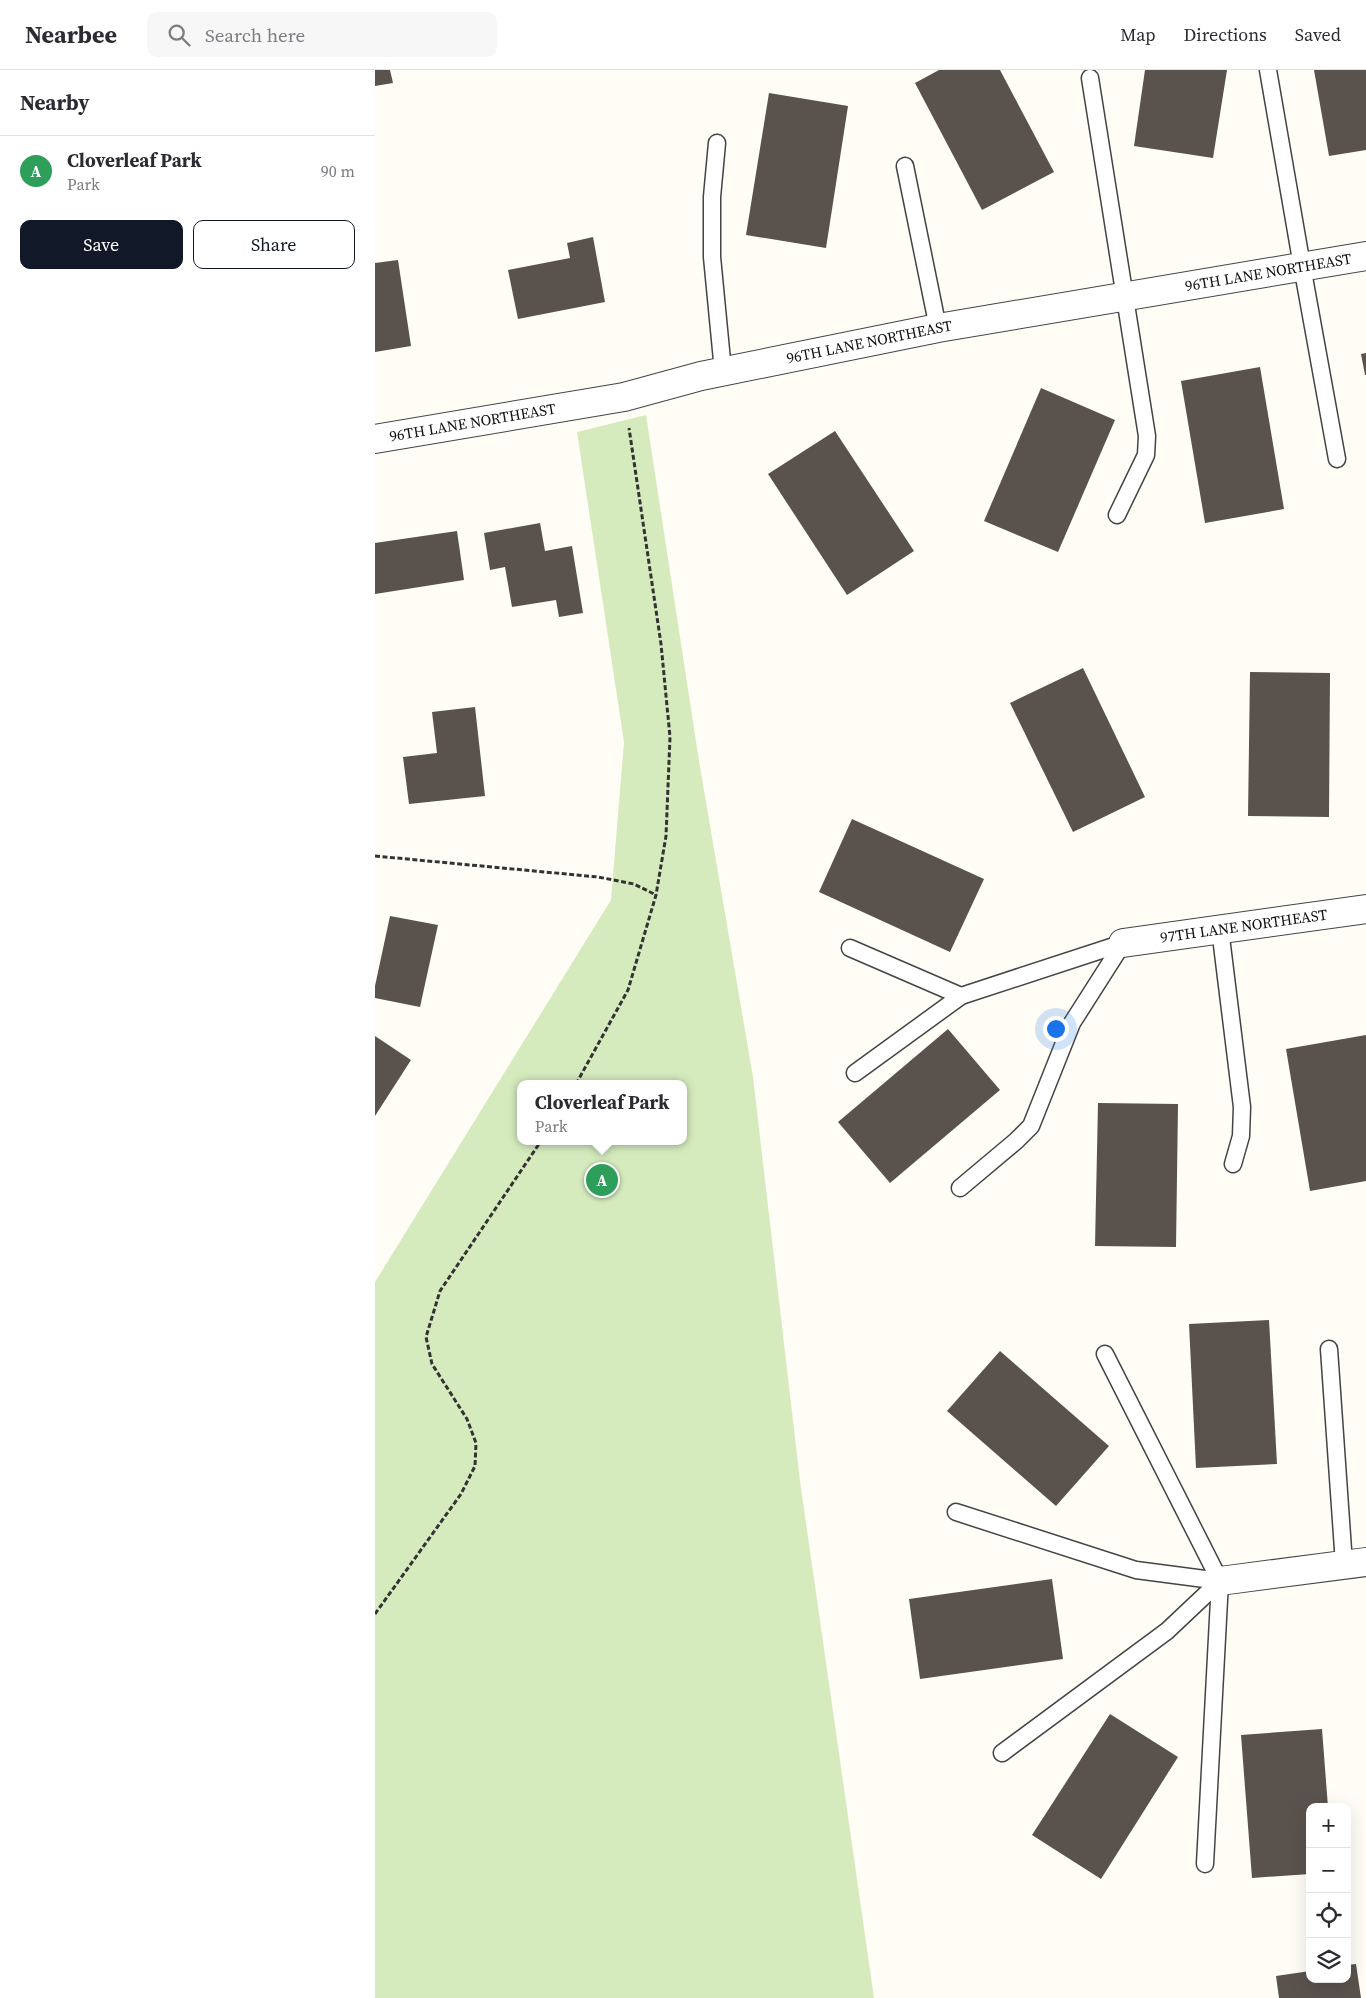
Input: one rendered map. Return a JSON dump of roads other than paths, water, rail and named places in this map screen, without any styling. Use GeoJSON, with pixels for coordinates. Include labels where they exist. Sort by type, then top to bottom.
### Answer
{"type":"FeatureCollection","features":[{"type":"Feature","properties":{"kind":"street","name":"96TH LANE NORTHEAST"},"geometry":{"type":"LineString","coordinates":[[375,440],[624,397],[723,371],[938,328],[1126,298],[1366,256]]}},
{"type":"Feature","properties":{"kind":"street","name":"97TH LANE NORTHEAST"},"geometry":{"type":"LineString","coordinates":[[1123,943],[1366,908]]}},
{"type":"Feature","properties":{"kind":"street"},"geometry":{"type":"LineString","coordinates":[[1220,1581],[1355,1563]]}},
{"type":"Feature","properties":{"kind":"lane"},"geometry":{"type":"LineString","coordinates":[[1268,70],[1301,266],[1337,459]]}},
{"type":"Feature","properties":{"kind":"lane"},"geometry":{"type":"LineString","coordinates":[[1090,78],[1147,436],[1147,455],[1117,515]]}},
{"type":"Feature","properties":{"kind":"lane"},"geometry":{"type":"LineString","coordinates":[[717,143],[712,196],[712,257],[723,371]]}},
{"type":"Feature","properties":{"kind":"lane"},"geometry":{"type":"LineString","coordinates":[[905,166],[938,328]]}},
{"type":"Feature","properties":{"kind":"lane"},"geometry":{"type":"LineString","coordinates":[[1220,929],[1242,1107],[1241,1136],[1233,1164]]}},
{"type":"Feature","properties":{"kind":"lane"},"geometry":{"type":"LineString","coordinates":[[855,1072],[961,996],[1123,943]]}},
{"type":"Feature","properties":{"kind":"lane"},"geometry":{"type":"LineString","coordinates":[[960,1188],[1031,1126],[1071,1023],[1123,943]]}},
{"type":"Feature","properties":{"kind":"lane"},"geometry":{"type":"LineString","coordinates":[[849,948],[961,996]]}},
{"type":"Feature","properties":{"kind":"lane"},"geometry":{"type":"LineString","coordinates":[[1329,1349],[1355,1563]]}},
{"type":"Feature","properties":{"kind":"lane"},"geometry":{"type":"LineString","coordinates":[[1105,1354],[1220,1581],[1205,1864]]}},
{"type":"Feature","properties":{"kind":"lane"},"geometry":{"type":"LineString","coordinates":[[956,1512],[1136,1570],[1220,1581]]}},
{"type":"Feature","properties":{"kind":"lane"},"geometry":{"type":"LineString","coordinates":[[1002,1753],[1167,1631],[1220,1581]]}},
{"type":"Feature","properties":{"kind":"place","name":"Cloverleaf Park"},"geometry":{"type":"Point","coordinates":[602,1180]}}]}
